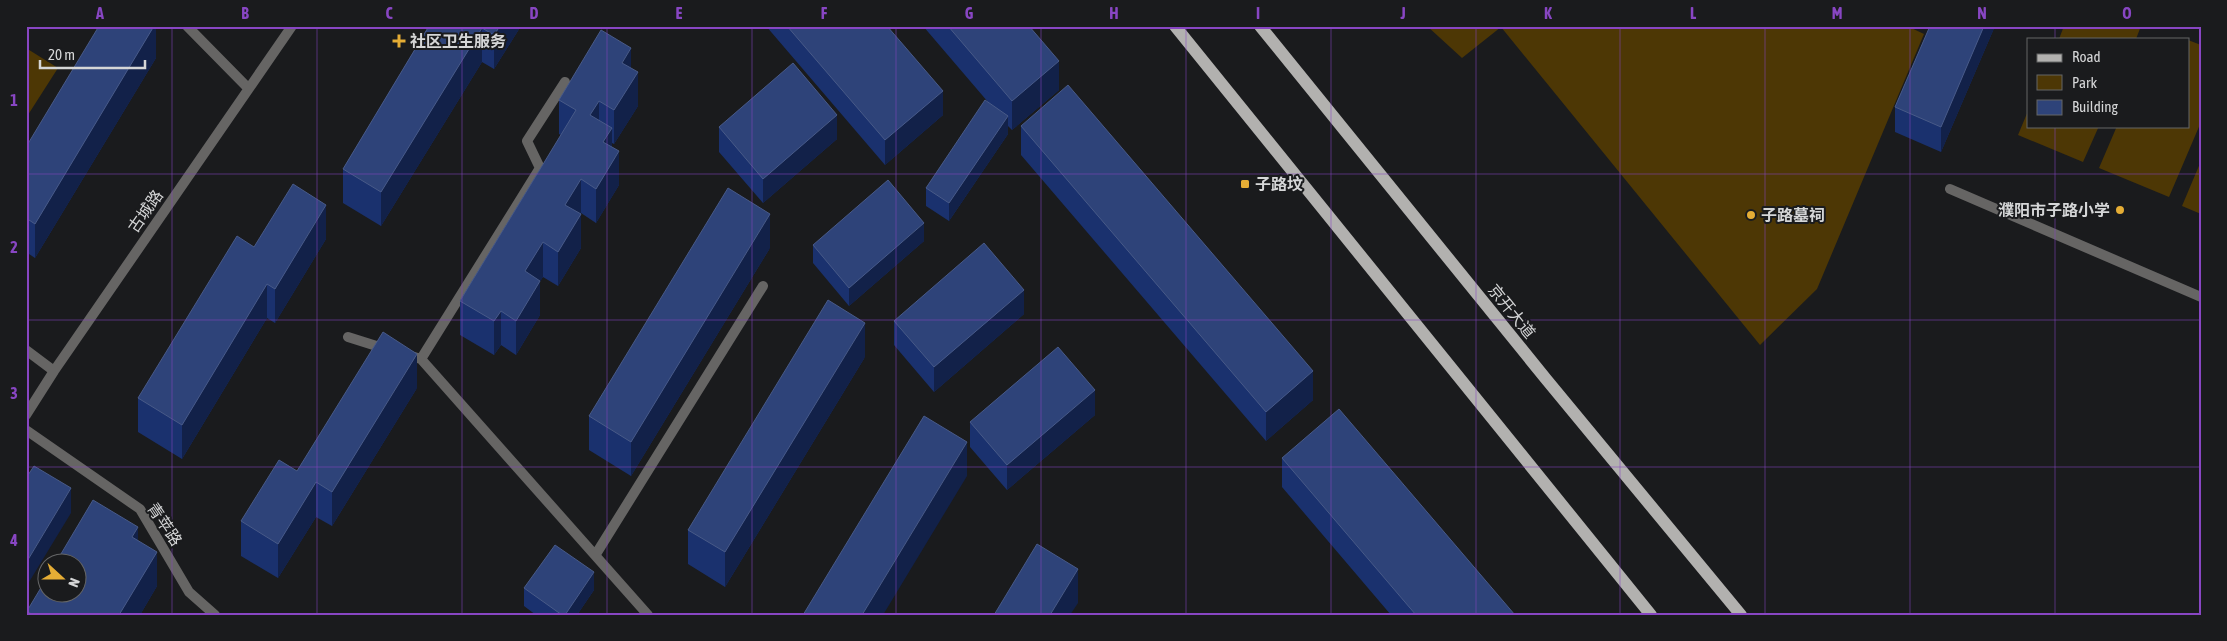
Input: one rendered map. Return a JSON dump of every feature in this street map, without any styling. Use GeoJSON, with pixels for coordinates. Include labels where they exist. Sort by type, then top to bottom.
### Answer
{"type":"FeatureCollection","features":[{"type":"Feature","properties":{"kind":"main road"},"geometry":{"type":"LineString","coordinates":[[1175,26],[1651,615]]}},
{"type":"Feature","properties":{"kind":"main road","name":"京开大道"},"geometry":{"type":"LineString","coordinates":[[1260,26],[1539,371],[1740,615]]}},
{"type":"Feature","properties":{"kind":"street"},"geometry":{"type":"LineString","coordinates":[[187,26],[248,88]]}},
{"type":"Feature","properties":{"kind":"street","name":"古城路"},"geometry":{"type":"LineString","coordinates":[[26,415],[54,371],[292,26]]}},
{"type":"Feature","properties":{"kind":"street"},"geometry":{"type":"LineString","coordinates":[[421,359],[540,168],[527,141],[565,82]]}},
{"type":"Feature","properties":{"kind":"street"},"geometry":{"type":"LineString","coordinates":[[1950,189],[2201,297]]}},
{"type":"Feature","properties":{"kind":"street"},"geometry":{"type":"LineString","coordinates":[[596,554],[763,286]]}},
{"type":"Feature","properties":{"kind":"street"},"geometry":{"type":"LineString","coordinates":[[348,338],[421,359],[596,554],[648,615]]}},
{"type":"Feature","properties":{"kind":"street"},"geometry":{"type":"LineString","coordinates":[[26,350],[54,371]]}},
{"type":"Feature","properties":{"kind":"street","name":"青苹路"},"geometry":{"type":"LineString","coordinates":[[26,430],[140,509],[189,592],[215,615]]}},
{"type":"Feature","properties":{"kind":"green space","name":"子路墓祠"},"geometry":{"type":"Polygon","coordinates":[[[1427,26],[1907,26],[1924,34],[1817,289],[1760,345],[1501,27],[1462,58],[1427,26]]]}},
{"type":"Feature","properties":{"kind":"green space"},"geometry":{"type":"Polygon","coordinates":[[[2064,26],[2141,26],[2136,38],[2059,38],[2064,26]]]}},
{"type":"Feature","properties":{"kind":"green space"},"geometry":{"type":"Polygon","coordinates":[[[2190,41],[2201,45],[2201,122],[2169,197],[2099,168],[2116,128],[2190,128],[2190,41]]]}},
{"type":"Feature","properties":{"kind":"green space"},"geometry":{"type":"Polygon","coordinates":[[[26,48],[58,68],[26,118],[26,48]]]}},
{"type":"Feature","properties":{"kind":"green space"},"geometry":{"type":"Polygon","coordinates":[[[2027,113],[2027,128],[2098,128],[2083,162],[2018,135],[2027,113]]]}},
{"type":"Feature","properties":{"kind":"green space"},"geometry":{"type":"Polygon","coordinates":[[[2201,161],[2201,214],[2182,206],[2201,161]]]}},
{"type":"Feature","properties":{"kind":"building"},"geometry":{"type":"Polygon","coordinates":[[[99,26],[154,26],[35,224],[26,218],[26,147],[99,26]]]}},
{"type":"Feature","properties":{"kind":"building"},"geometry":{"type":"Polygon","coordinates":[[[429,26],[500,26],[494,35],[482,28],[381,192],[343,169],[429,26]]]}},
{"type":"Feature","properties":{"kind":"building"},"geometry":{"type":"Polygon","coordinates":[[[787,26],[887,26],[943,91],[885,140],[787,26]]]}},
{"type":"Feature","properties":{"kind":"building"},"geometry":{"type":"Polygon","coordinates":[[[948,26],[1029,26],[1059,61],[1012,101],[948,26]]]}},
{"type":"Feature","properties":{"kind":"building"},"geometry":{"type":"Polygon","coordinates":[[[1930,26],[1984,26],[1941,127],[1895,107],[1930,26]]]}},
{"type":"Feature","properties":{"kind":"building"},"geometry":{"type":"Polygon","coordinates":[[[601,30],[631,48],[622,63],[638,72],[614,110],[599,101],[590,115],[612,128],[603,142],[619,151],[596,189],[581,179],[565,205],[581,214],[558,252],[543,242],[525,271],[540,281],[516,321],[501,311],[494,321],[460,301],[576,110],[559,100],[601,30]]]}},
{"type":"Feature","properties":{"kind":"building"},"geometry":{"type":"Polygon","coordinates":[[[793,63],[837,115],[763,179],[719,127],[793,63]]]}},
{"type":"Feature","properties":{"kind":"building"},"geometry":{"type":"Polygon","coordinates":[[[1068,85],[1313,371],[1266,412],[1021,126],[1068,85]]]}},
{"type":"Feature","properties":{"kind":"building"},"geometry":{"type":"Polygon","coordinates":[[[985,100],[1008,116],[949,203],[926,188],[985,100]]]}},
{"type":"Feature","properties":{"kind":"building"},"geometry":{"type":"Polygon","coordinates":[[[888,180],[924,223],[849,288],[813,245],[888,180]]]}},
{"type":"Feature","properties":{"kind":"building"},"geometry":{"type":"Polygon","coordinates":[[[293,184],[326,205],[275,289],[267,284],[182,425],[138,398],[237,236],[254,247],[293,184]]]}},
{"type":"Feature","properties":{"kind":"building"},"geometry":{"type":"Polygon","coordinates":[[[728,188],[770,214],[631,442],[589,416],[728,188]]]}},
{"type":"Feature","properties":{"kind":"building"},"geometry":{"type":"Polygon","coordinates":[[[984,243],[1024,290],[934,367],[894,321],[984,243]]]}},
{"type":"Feature","properties":{"kind":"building"},"geometry":{"type":"Polygon","coordinates":[[[828,300],[865,323],[725,552],[688,530],[828,300]]]}},
{"type":"Feature","properties":{"kind":"building"},"geometry":{"type":"Polygon","coordinates":[[[383,332],[417,354],[332,492],[316,482],[278,544],[241,521],[279,460],[297,471],[383,332]]]}},
{"type":"Feature","properties":{"kind":"building"},"geometry":{"type":"Polygon","coordinates":[[[1058,347],[1095,390],[1007,465],[970,422],[1058,347]]]}},
{"type":"Feature","properties":{"kind":"building"},"geometry":{"type":"Polygon","coordinates":[[[1339,409],[1515,615],[1416,615],[1282,458],[1339,409]]]}},
{"type":"Feature","properties":{"kind":"building"},"geometry":{"type":"Polygon","coordinates":[[[924,416],[967,442],[862,615],[803,615],[924,416]]]}},
{"type":"Feature","properties":{"kind":"building"},"geometry":{"type":"Polygon","coordinates":[[[34,466],[71,488],[26,563],[26,478],[34,466]]]}},
{"type":"Feature","properties":{"kind":"building"},"geometry":{"type":"Polygon","coordinates":[[[93,500],[138,527],[132,537],[157,552],[119,615],[33,615],[27,611],[38,593],[38,604],[88,604],[88,554],[61,554],[93,500]]]}},
{"type":"Feature","properties":{"kind":"building"},"geometry":{"type":"Polygon","coordinates":[[[1037,544],[1078,569],[1050,615],[994,615],[1037,544]]]}},
{"type":"Feature","properties":{"kind":"building"},"geometry":{"type":"Polygon","coordinates":[[[555,545],[594,572],[565,615],[562,615],[524,588],[555,545]]]}},
{"type":"Feature","properties":{"kind":"place","name":"社区卫生服务"},"geometry":{"type":"Point","coordinates":[399,41]}},
{"type":"Feature","properties":{"kind":"place","name":"子路坟"},"geometry":{"type":"Point","coordinates":[1245,184]}},
{"type":"Feature","properties":{"kind":"place","name":"濮阳市子路小学"},"geometry":{"type":"Point","coordinates":[2120,210]}},
{"type":"Feature","properties":{"kind":"place","name":"子路墓祠"},"geometry":{"type":"Point","coordinates":[1751,215]}}]}
